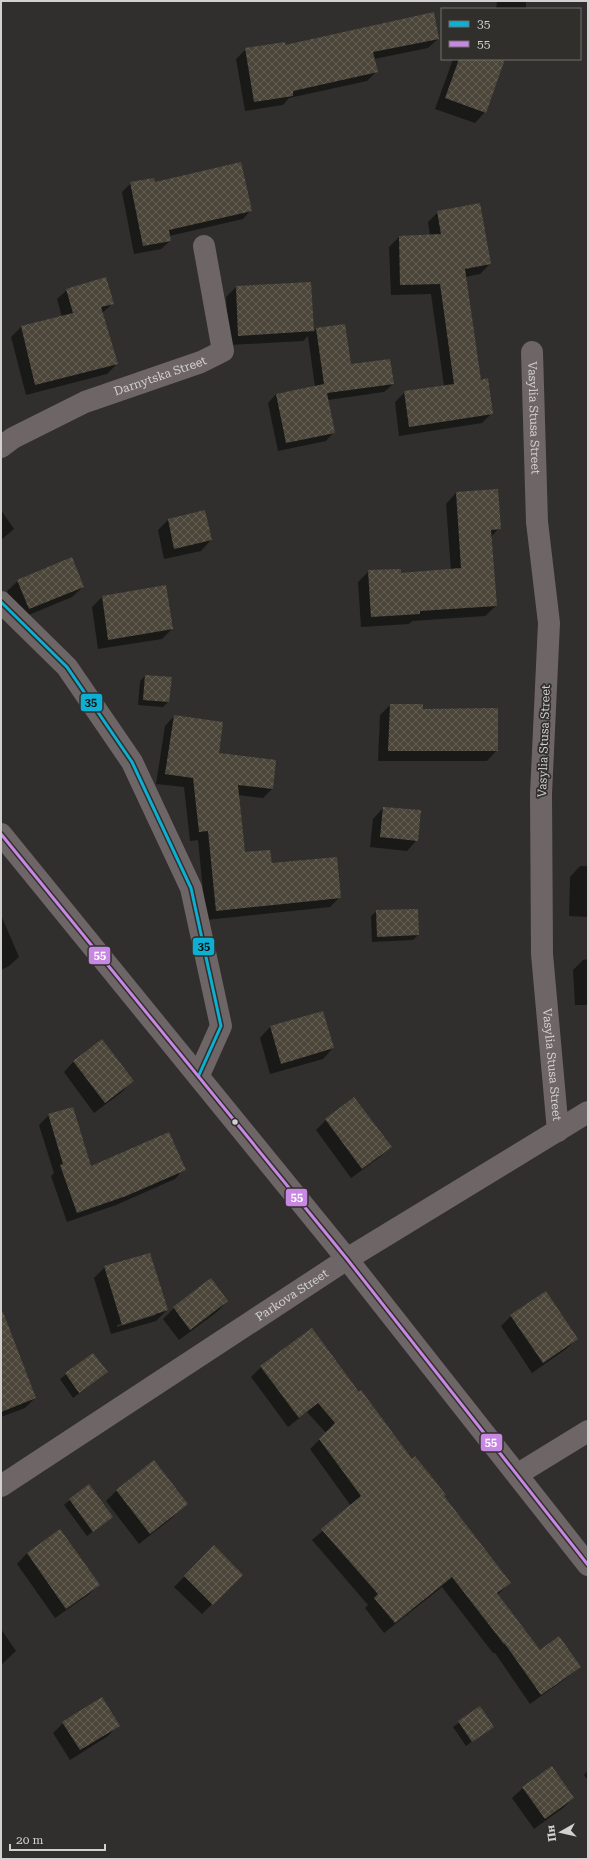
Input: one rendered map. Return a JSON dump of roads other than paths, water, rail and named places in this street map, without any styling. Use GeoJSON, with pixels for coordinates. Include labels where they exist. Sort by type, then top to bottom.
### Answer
{"type":"FeatureCollection","features":[{"type":"Feature","properties":{"kind":"street","name":"Darnytska Street"},"geometry":{"type":"LineString","coordinates":[[1,447],[13,438],[85,402],[201,362],[223,351],[204,246]]}},
{"type":"Feature","properties":{"kind":"street","name":"Vasylia Stusa Street"},"geometry":{"type":"LineString","coordinates":[[532,352],[537,522],[548,623],[541,794],[542,954],[558,1131]]}},
{"type":"Feature","properties":{"kind":"street"},"geometry":{"type":"LineString","coordinates":[[1,602],[67,667],[132,762],[191,888],[221,1026],[199,1075]]}},
{"type":"Feature","properties":{"kind":"street"},"geometry":{"type":"LineString","coordinates":[[1,834],[347,1258],[588,1564]]}},
{"type":"Feature","properties":{"kind":"street","name":"Parkova Street"},"geometry":{"type":"LineString","coordinates":[[1,1486],[347,1258],[588,1112]]}},
{"type":"Feature","properties":{"kind":"street"},"geometry":{"type":"LineString","coordinates":[[518,1474],[588,1431]]}}]}
